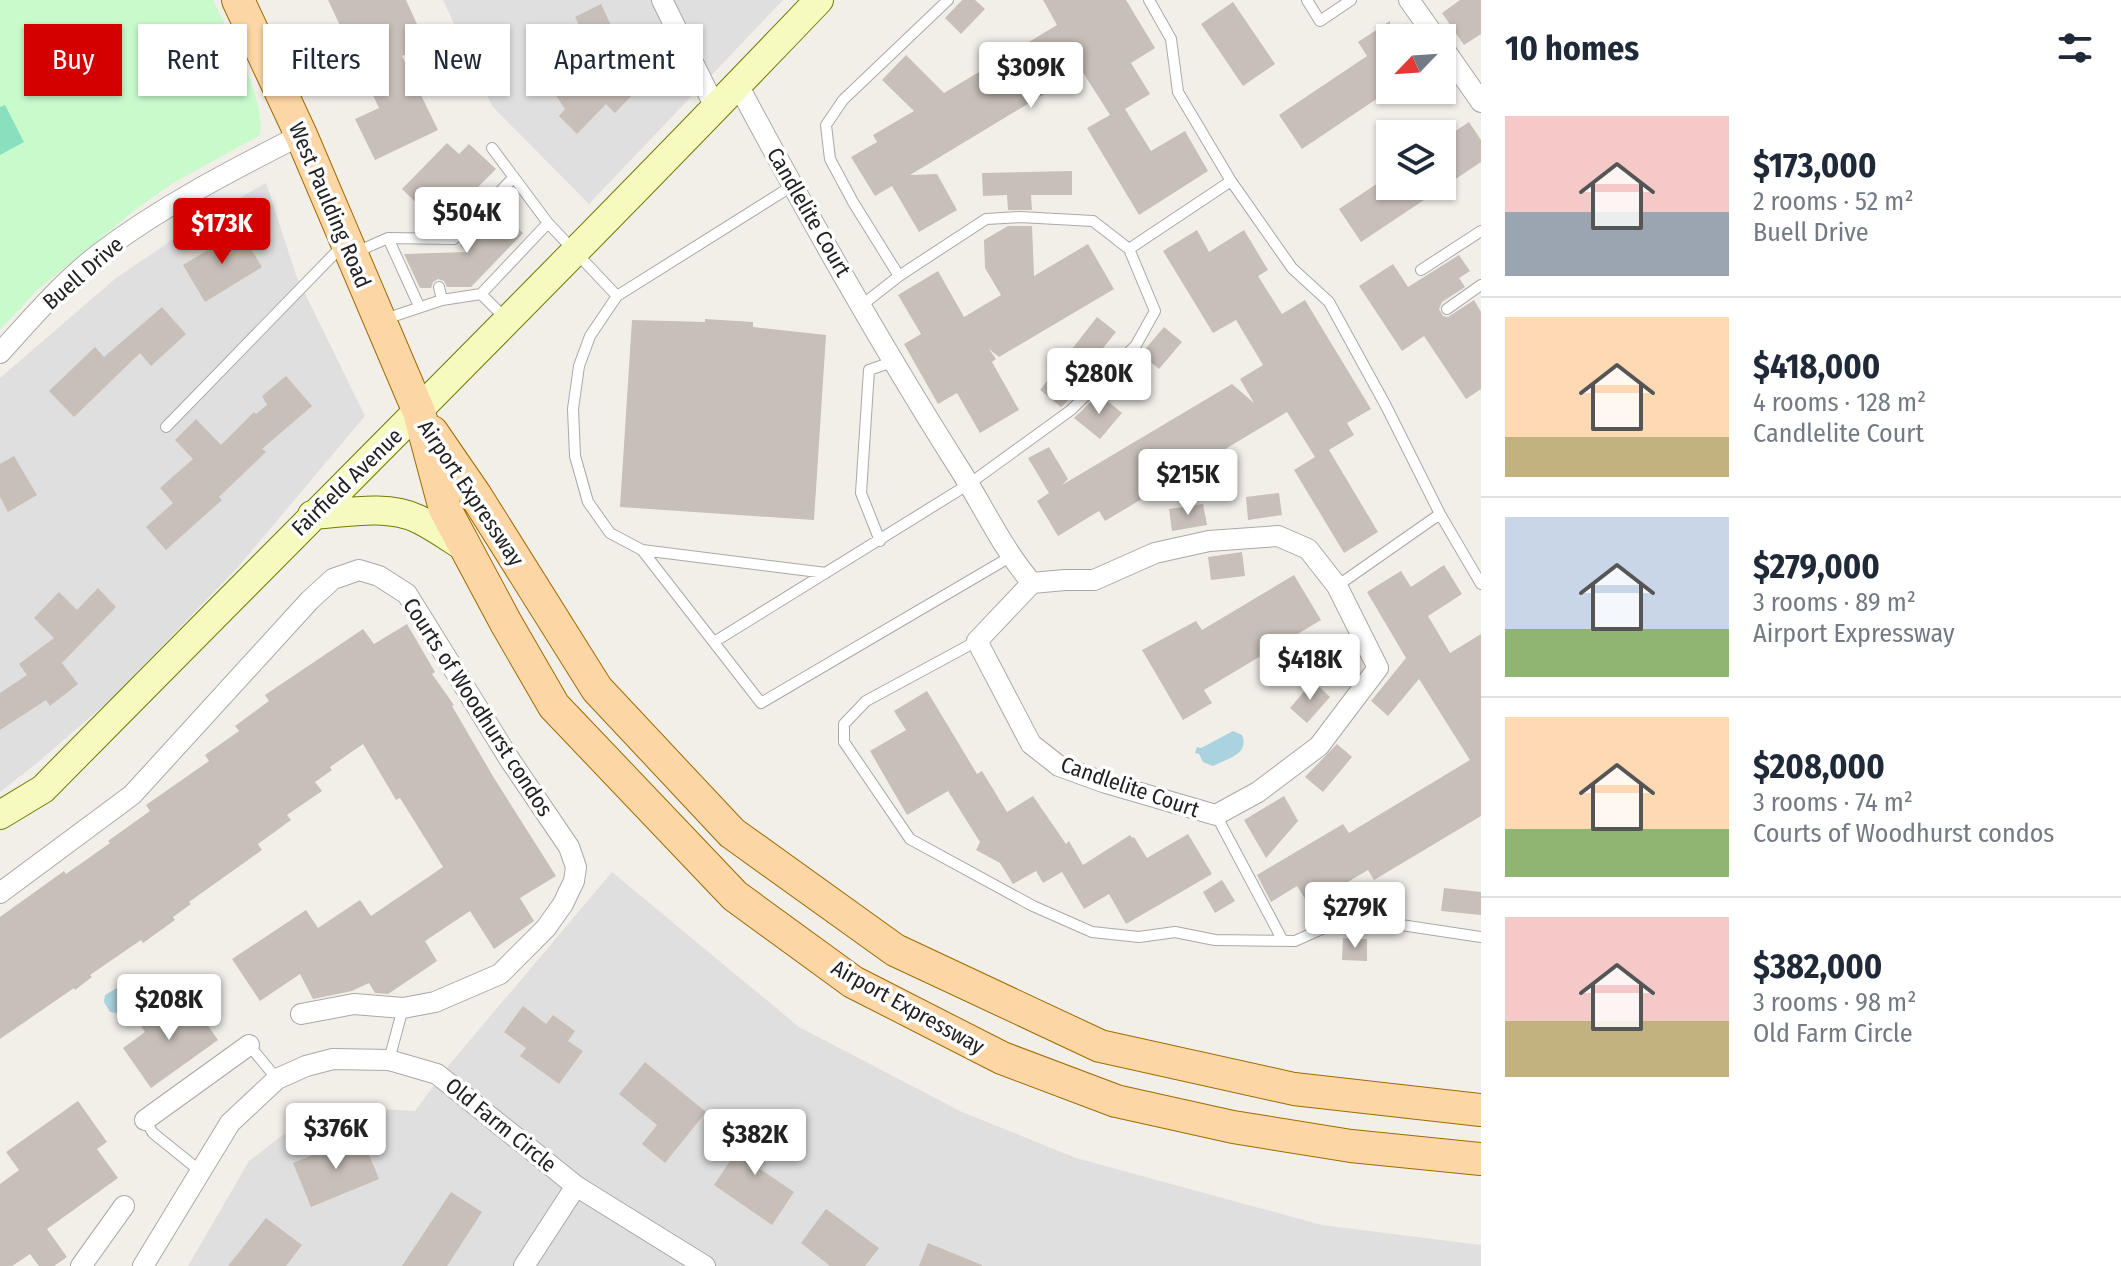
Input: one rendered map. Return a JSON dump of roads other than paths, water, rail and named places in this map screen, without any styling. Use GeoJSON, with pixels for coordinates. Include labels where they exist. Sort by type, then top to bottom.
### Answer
{"type":"FeatureCollection","features":[{"type":"Feature","properties":{"kind":"main road","name":"West Paulding Road"},"geometry":{"type":"LineString","coordinates":[[238,0],[301,135],[419,412]]}},
{"type":"Feature","properties":{"kind":"main road","name":"Fairfield Avenue"},"geometry":{"type":"LineString","coordinates":[[0,815],[43,789],[312,515],[419,412],[819,0]]}},
{"type":"Feature","properties":{"kind":"main road","name":"Airport Expressway"},"geometry":{"type":"LineString","coordinates":[[419,412],[445,509],[554,706],[735,896],[853,982],[1002,1058],[1116,1101],[1233,1127],[1351,1146],[1481,1159]]}},
{"type":"Feature","properties":{"kind":"main road","name":"Airport Expressway"},"geometry":{"type":"LineString","coordinates":[[419,412],[476,496],[597,689],[732,833],[895,950],[1100,1046],[1294,1089],[1481,1110]]}},
{"type":"Feature","properties":{"kind":"main road"},"geometry":{"type":"LineString","coordinates":[[312,515],[380,511],[400,513],[418,518],[467,549]]}},
{"type":"Feature","properties":{"kind":"street"},"geometry":{"type":"LineString","coordinates":[[662,0],[715,107]]}},
{"type":"Feature","properties":{"kind":"street"},"geometry":{"type":"LineString","coordinates":[[1409,0],[1426,24]]}},
{"type":"Feature","properties":{"kind":"street"},"geometry":{"type":"LineString","coordinates":[[1456,64],[1479,93]]}},
{"type":"Feature","properties":{"kind":"street","name":"Candlelite Court"},"geometry":{"type":"LineString","coordinates":[[738,85],[892,362],[969,484],[1010,557],[1032,583],[1094,580],[1155,553],[1209,541],[1278,536],[1308,549],[1337,586],[1378,668],[1319,746],[1258,792],[1216,815],[1059,766],[1031,744],[977,641]]}},
{"type":"Feature","properties":{"kind":"street","name":"Buell Drive"},"geometry":{"type":"LineString","coordinates":[[0,353],[36,313],[98,254],[189,192],[301,135]]}},
{"type":"Feature","properties":{"kind":"street","name":"Courts of Woodhurst condos"},"geometry":{"type":"LineString","coordinates":[[0,893],[132,795],[310,600],[333,579],[359,570],[379,576],[407,594],[510,760],[569,847],[576,867],[574,881],[546,928],[500,974],[435,1002],[403,1008],[354,1004],[301,1014]]}},
{"type":"Feature","properties":{"kind":"street"},"geometry":{"type":"LineString","coordinates":[[977,641],[1032,583]]}},
{"type":"Feature","properties":{"kind":"street"},"geometry":{"type":"LineString","coordinates":[[145,1120],[249,1045]]}},
{"type":"Feature","properties":{"kind":"street","name":"Old Farm Circle"},"geometry":{"type":"LineString","coordinates":[[277,1079],[306,1066],[333,1059],[389,1060],[437,1074],[576,1186],[705,1266]]}},
{"type":"Feature","properties":{"kind":"street"},"geometry":{"type":"LineString","coordinates":[[143,1266],[230,1123],[277,1079]]}},
{"type":"Feature","properties":{"kind":"street"},"geometry":{"type":"LineString","coordinates":[[524,1266],[576,1186]]}},
{"type":"Feature","properties":{"kind":"street"},"geometry":{"type":"LineString","coordinates":[[81,1266],[124,1206]]}},
{"type":"Feature","properties":{"kind":"lane"},"geometry":{"type":"LineString","coordinates":[[899,276],[830,159],[826,125],[843,100],[948,0]]}},
{"type":"Feature","properties":{"kind":"lane"},"geometry":{"type":"LineString","coordinates":[[1149,0],[1171,39],[1178,92],[1231,181],[1292,268],[1329,302],[1440,514],[1481,584]]}},
{"type":"Feature","properties":{"kind":"lane"},"geometry":{"type":"LineString","coordinates":[[1307,0],[1320,21],[1351,0]]}},
{"type":"Feature","properties":{"kind":"lane"},"geometry":{"type":"LineString","coordinates":[[492,148],[548,223],[617,296]]}},
{"type":"Feature","properties":{"kind":"lane"},"geometry":{"type":"LineString","coordinates":[[166,427],[349,248],[388,238],[457,243],[514,177]]}},
{"type":"Feature","properties":{"kind":"lane"},"geometry":{"type":"LineString","coordinates":[[1129,249],[1231,181]]}},
{"type":"Feature","properties":{"kind":"lane"},"geometry":{"type":"LineString","coordinates":[[792,186],[617,296],[590,336],[579,366],[573,409],[575,456],[588,502],[610,533],[642,550],[827,573]]}},
{"type":"Feature","properties":{"kind":"lane"},"geometry":{"type":"LineString","coordinates":[[714,642],[969,484],[1071,410],[1136,345],[1155,311],[1129,249],[1093,221],[998,217],[977,224],[899,276],[862,305]]}},
{"type":"Feature","properties":{"kind":"lane"},"geometry":{"type":"LineString","coordinates":[[481,294],[488,277],[548,223]]}},
{"type":"Feature","properties":{"kind":"lane"},"geometry":{"type":"LineString","coordinates":[[1421,270],[1481,231]]}},
{"type":"Feature","properties":{"kind":"lane"},"geometry":{"type":"LineString","coordinates":[[388,238],[419,306]]}},
{"type":"Feature","properties":{"kind":"lane"},"geometry":{"type":"LineString","coordinates":[[427,240],[431,253]]}},
{"type":"Feature","properties":{"kind":"lane"},"geometry":{"type":"LineString","coordinates":[[1447,309],[1481,285]]}},
{"type":"Feature","properties":{"kind":"lane"},"geometry":{"type":"LineString","coordinates":[[439,287],[442,300]]}},
{"type":"Feature","properties":{"kind":"lane"},"geometry":{"type":"LineString","coordinates":[[481,294],[507,321]]}},
{"type":"Feature","properties":{"kind":"lane"},"geometry":{"type":"LineString","coordinates":[[380,321],[419,306],[481,294]]}},
{"type":"Feature","properties":{"kind":"lane"},"geometry":{"type":"LineString","coordinates":[[880,541],[861,493],[869,370],[892,362]]}},
{"type":"Feature","properties":{"kind":"lane"},"geometry":{"type":"LineString","coordinates":[[1337,586],[1440,514]]}},
{"type":"Feature","properties":{"kind":"lane"},"geometry":{"type":"LineString","coordinates":[[642,550],[761,703],[1010,557]]}},
{"type":"Feature","properties":{"kind":"lane"},"geometry":{"type":"LineString","coordinates":[[977,641],[866,701],[844,724],[844,742],[910,839],[1033,906],[1092,932],[1139,937],[1175,932],[1215,940],[1295,941],[1342,920],[1368,920],[1481,937]]}},
{"type":"Feature","properties":{"kind":"lane"},"geometry":{"type":"LineString","coordinates":[[1216,815],[1283,941]]}},
{"type":"Feature","properties":{"kind":"lane"},"geometry":{"type":"LineString","coordinates":[[389,1060],[403,1008]]}},
{"type":"Feature","properties":{"kind":"lane"},"geometry":{"type":"LineString","coordinates":[[249,1045],[277,1079]]}},
{"type":"Feature","properties":{"kind":"lane"},"geometry":{"type":"LineString","coordinates":[[145,1120],[153,1133],[200,1171]]}},
{"type":"Feature","properties":{"kind":"water"},"geometry":{"type":"Polygon","coordinates":[[[1233,731],[1242,735],[1244,742],[1240,751],[1230,758],[1213,766],[1203,762],[1195,753],[1197,747],[1201,748],[1233,731]]]}},
{"type":"Feature","properties":{"kind":"water"},"geometry":{"type":"Polygon","coordinates":[[[140,978],[148,987],[145,996],[134,1001],[124,1014],[110,1012],[104,1002],[105,995],[132,979],[140,978]]]}}]}
